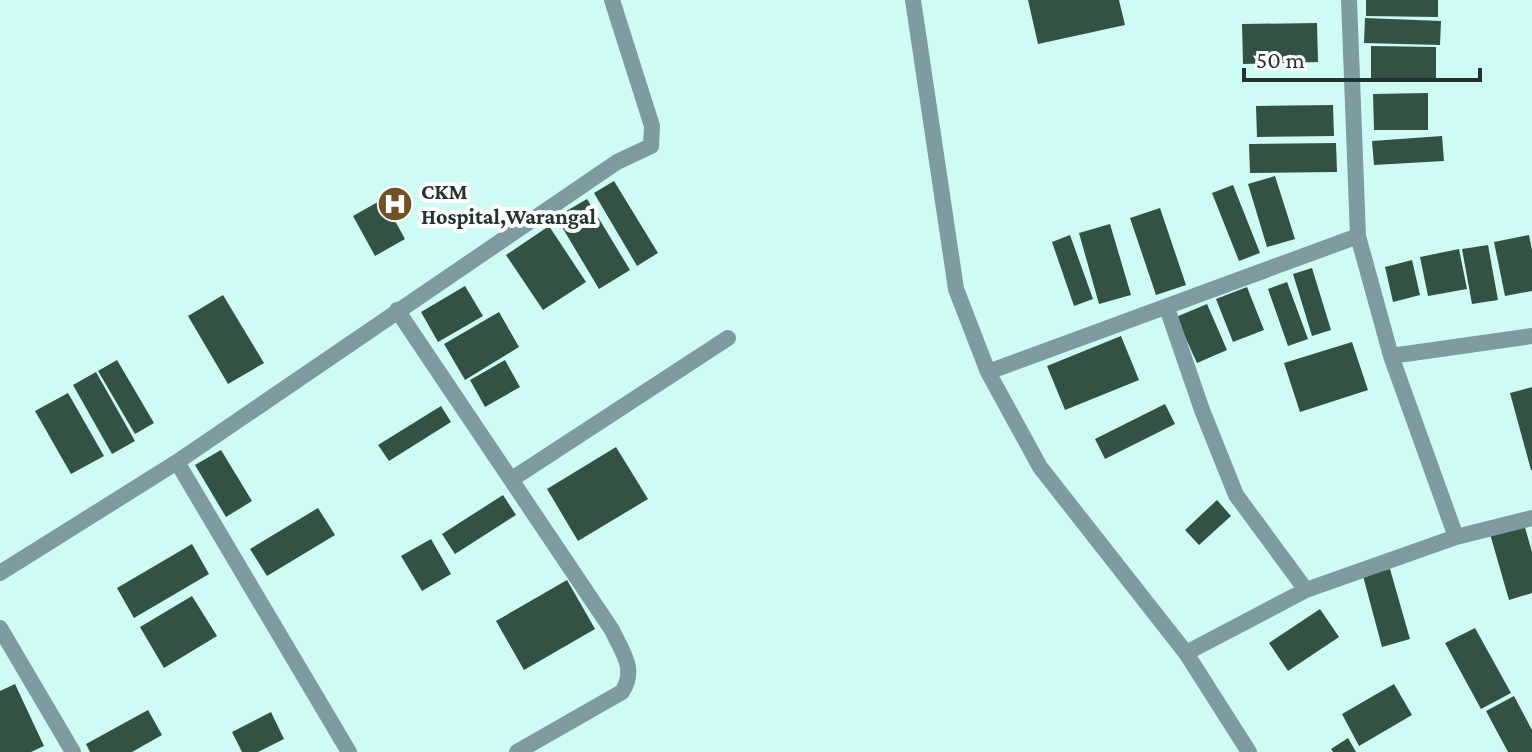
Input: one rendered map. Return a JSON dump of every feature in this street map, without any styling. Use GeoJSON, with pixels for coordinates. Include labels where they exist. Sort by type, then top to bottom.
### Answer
{"type":"FeatureCollection","features":[{"type":"Feature","properties":{"kind":"street"},"geometry":{"type":"LineString","coordinates":[[0,573],[177,462],[617,162],[651,146],[652,126],[612,0]]}},
{"type":"Feature","properties":{"kind":"street"},"geometry":{"type":"LineString","coordinates":[[913,0],[956,289],[988,372],[1040,467],[1186,653],[1249,752]]}},
{"type":"Feature","properties":{"kind":"street"},"geometry":{"type":"LineString","coordinates":[[1349,0],[1358,236],[1391,356],[1456,537]]}},
{"type":"Feature","properties":{"kind":"street"},"geometry":{"type":"LineString","coordinates":[[988,372],[1358,236]]}},
{"type":"Feature","properties":{"kind":"street"},"geometry":{"type":"LineString","coordinates":[[1167,308],[1202,410],[1236,495],[1306,590]]}},
{"type":"Feature","properties":{"kind":"street"},"geometry":{"type":"LineString","coordinates":[[397,310],[612,630],[629,667],[629,681],[622,692],[517,752]]}},
{"type":"Feature","properties":{"kind":"street"},"geometry":{"type":"LineString","coordinates":[[1391,356],[1532,336]]}},
{"type":"Feature","properties":{"kind":"street"},"geometry":{"type":"LineString","coordinates":[[512,479],[728,338]]}},
{"type":"Feature","properties":{"kind":"street"},"geometry":{"type":"LineString","coordinates":[[177,462],[349,752]]}},
{"type":"Feature","properties":{"kind":"street"},"geometry":{"type":"LineString","coordinates":[[1186,653],[1306,590],[1456,537],[1532,518]]}},
{"type":"Feature","properties":{"kind":"street"},"geometry":{"type":"LineString","coordinates":[[0,628],[73,752]]}},
{"type":"Feature","properties":{"kind":"building"},"geometry":{"type":"Polygon","coordinates":[[[1028,0],[1119,0],[1125,25],[1038,44],[1028,0]]]}},
{"type":"Feature","properties":{"kind":"building"},"geometry":{"type":"Polygon","coordinates":[[[1366,0],[1438,0],[1438,17],[1366,16],[1366,0]]]}},
{"type":"Feature","properties":{"kind":"building"},"geometry":{"type":"Polygon","coordinates":[[[1365,18],[1441,21],[1440,45],[1364,43],[1365,18]]]}},
{"type":"Feature","properties":{"kind":"building"},"geometry":{"type":"Polygon","coordinates":[[[1317,23],[1318,62],[1243,64],[1242,24],[1317,23]]]}},
{"type":"Feature","properties":{"kind":"building"},"geometry":{"type":"Polygon","coordinates":[[[1371,46],[1436,47],[1436,80],[1371,79],[1371,46]]]}},
{"type":"Feature","properties":{"kind":"building"},"geometry":{"type":"Polygon","coordinates":[[[1428,93],[1428,130],[1374,130],[1373,94],[1428,93]]]}},
{"type":"Feature","properties":{"kind":"building"},"geometry":{"type":"Polygon","coordinates":[[[1333,105],[1334,136],[1257,137],[1256,106],[1333,105]]]}},
{"type":"Feature","properties":{"kind":"building"},"geometry":{"type":"Polygon","coordinates":[[[1442,136],[1444,161],[1374,165],[1372,141],[1442,136]]]}},
{"type":"Feature","properties":{"kind":"building"},"geometry":{"type":"Polygon","coordinates":[[[1336,143],[1337,172],[1250,173],[1249,144],[1336,143]]]}},
{"type":"Feature","properties":{"kind":"building"},"geometry":{"type":"Polygon","coordinates":[[[1275,176],[1295,239],[1267,247],[1248,184],[1275,176]]]}},
{"type":"Feature","properties":{"kind":"building"},"geometry":{"type":"Polygon","coordinates":[[[614,181],[658,253],[637,266],[594,193],[614,181]]]}},
{"type":"Feature","properties":{"kind":"building"},"geometry":{"type":"Polygon","coordinates":[[[1233,185],[1260,253],[1239,261],[1212,193],[1233,185]]]}},
{"type":"Feature","properties":{"kind":"building"},"geometry":{"type":"Polygon","coordinates":[[[383,199],[405,239],[375,256],[353,216],[383,199]]]}},
{"type":"Feature","properties":{"kind":"building"},"geometry":{"type":"Polygon","coordinates":[[[587,199],[630,270],[599,289],[556,217],[587,199]]]}},
{"type":"Feature","properties":{"kind":"building"},"geometry":{"type":"Polygon","coordinates":[[[1160,208],[1186,285],[1156,295],[1130,218],[1160,208]]]}},
{"type":"Feature","properties":{"kind":"building"},"geometry":{"type":"Polygon","coordinates":[[[1110,224],[1131,295],[1099,304],[1079,233],[1110,224]]]}},
{"type":"Feature","properties":{"kind":"building"},"geometry":{"type":"Polygon","coordinates":[[[549,226],[586,282],[543,310],[506,255],[549,226]]]}},
{"type":"Feature","properties":{"kind":"building"},"geometry":{"type":"Polygon","coordinates":[[[1070,235],[1093,299],[1074,306],[1052,242],[1070,235]]]}},
{"type":"Feature","properties":{"kind":"building"},"geometry":{"type":"Polygon","coordinates":[[[1529,235],[1532,291],[1505,296],[1494,242],[1529,235]]]}},
{"type":"Feature","properties":{"kind":"building"},"geometry":{"type":"Polygon","coordinates":[[[1488,245],[1498,300],[1472,304],[1462,249],[1488,245]]]}},
{"type":"Feature","properties":{"kind":"building"},"geometry":{"type":"Polygon","coordinates":[[[1459,249],[1467,289],[1428,296],[1420,257],[1459,249]]]}},
{"type":"Feature","properties":{"kind":"building"},"geometry":{"type":"Polygon","coordinates":[[[1412,260],[1420,295],[1393,302],[1385,267],[1412,260]]]}},
{"type":"Feature","properties":{"kind":"building"},"geometry":{"type":"Polygon","coordinates":[[[1312,268],[1331,330],[1312,336],[1293,274],[1312,268]]]}},
{"type":"Feature","properties":{"kind":"building"},"geometry":{"type":"Polygon","coordinates":[[[1287,282],[1308,339],[1288,346],[1268,289],[1287,282]]]}},
{"type":"Feature","properties":{"kind":"building"},"geometry":{"type":"Polygon","coordinates":[[[465,286],[483,316],[438,342],[421,312],[465,286]]]}},
{"type":"Feature","properties":{"kind":"building"},"geometry":{"type":"Polygon","coordinates":[[[1247,287],[1264,330],[1233,342],[1216,299],[1247,287]]]}},
{"type":"Feature","properties":{"kind":"building"},"geometry":{"type":"Polygon","coordinates":[[[223,295],[264,363],[228,384],[188,316],[223,295]]]}},
{"type":"Feature","properties":{"kind":"building"},"geometry":{"type":"Polygon","coordinates":[[[1207,304],[1227,350],[1197,363],[1176,317],[1207,304]]]}},
{"type":"Feature","properties":{"kind":"building"},"geometry":{"type":"Polygon","coordinates":[[[499,312],[519,347],[465,380],[444,344],[499,312]]]}},
{"type":"Feature","properties":{"kind":"building"},"geometry":{"type":"Polygon","coordinates":[[[1121,336],[1139,380],[1065,410],[1047,366],[1121,336]]]}},
{"type":"Feature","properties":{"kind":"building"},"geometry":{"type":"Polygon","coordinates":[[[1352,342],[1368,390],[1300,412],[1284,363],[1352,342]]]}},
{"type":"Feature","properties":{"kind":"building"},"geometry":{"type":"Polygon","coordinates":[[[117,360],[154,423],[135,434],[98,371],[117,360]]]}},
{"type":"Feature","properties":{"kind":"building"},"geometry":{"type":"Polygon","coordinates":[[[505,360],[520,387],[485,407],[470,380],[505,360]]]}},
{"type":"Feature","properties":{"kind":"building"},"geometry":{"type":"Polygon","coordinates":[[[96,372],[135,441],[112,454],[73,385],[96,372]]]}},
{"type":"Feature","properties":{"kind":"building"},"geometry":{"type":"Polygon","coordinates":[[[1532,387],[1532,470],[1531,470],[1510,393],[1532,387]]]}},
{"type":"Feature","properties":{"kind":"building"},"geometry":{"type":"Polygon","coordinates":[[[68,393],[104,456],[71,474],[35,411],[68,393]]]}},
{"type":"Feature","properties":{"kind":"building"},"geometry":{"type":"Polygon","coordinates":[[[1165,404],[1175,424],[1105,459],[1095,439],[1165,404]]]}},
{"type":"Feature","properties":{"kind":"building"},"geometry":{"type":"Polygon","coordinates":[[[441,406],[451,422],[389,461],[378,445],[441,406]]]}},
{"type":"Feature","properties":{"kind":"building"},"geometry":{"type":"Polygon","coordinates":[[[616,447],[648,499],[578,541],[547,489],[616,447]]]}},
{"type":"Feature","properties":{"kind":"building"},"geometry":{"type":"Polygon","coordinates":[[[221,450],[252,501],[226,517],[195,465],[221,450]]]}},
{"type":"Feature","properties":{"kind":"building"},"geometry":{"type":"Polygon","coordinates":[[[503,495],[516,515],[455,554],[442,534],[503,495]]]}},
{"type":"Feature","properties":{"kind":"building"},"geometry":{"type":"Polygon","coordinates":[[[1217,500],[1231,516],[1199,545],[1185,530],[1217,500]]]}},
{"type":"Feature","properties":{"kind":"building"},"geometry":{"type":"Polygon","coordinates":[[[318,508],[335,535],[267,576],[250,549],[318,508]]]}},
{"type":"Feature","properties":{"kind":"building"},"geometry":{"type":"Polygon","coordinates":[[[1524,524],[1532,552],[1532,593],[1509,600],[1490,534],[1524,524]]]}},
{"type":"Feature","properties":{"kind":"building"},"geometry":{"type":"Polygon","coordinates":[[[431,539],[451,574],[422,591],[401,556],[431,539]]]}},
{"type":"Feature","properties":{"kind":"building"},"geometry":{"type":"Polygon","coordinates":[[[192,544],[209,574],[134,618],[117,588],[192,544]]]}},
{"type":"Feature","properties":{"kind":"building"},"geometry":{"type":"Polygon","coordinates":[[[1390,569],[1410,639],[1382,647],[1363,576],[1390,569]]]}},
{"type":"Feature","properties":{"kind":"building"},"geometry":{"type":"Polygon","coordinates":[[[567,580],[595,629],[524,670],[496,621],[567,580]]]}},
{"type":"Feature","properties":{"kind":"building"},"geometry":{"type":"Polygon","coordinates":[[[192,596],[217,636],[164,668],[140,627],[192,596]]]}},
{"type":"Feature","properties":{"kind":"building"},"geometry":{"type":"Polygon","coordinates":[[[1320,609],[1339,637],[1288,671],[1269,643],[1320,609]]]}},
{"type":"Feature","properties":{"kind":"building"},"geometry":{"type":"Polygon","coordinates":[[[1475,628],[1511,693],[1481,709],[1445,643],[1475,628]]]}},
{"type":"Feature","properties":{"kind":"building"},"geometry":{"type":"Polygon","coordinates":[[[15,684],[44,746],[31,752],[0,752],[0,691],[15,684]]]}},
{"type":"Feature","properties":{"kind":"building"},"geometry":{"type":"Polygon","coordinates":[[[1394,684],[1412,715],[1359,746],[1342,714],[1394,684]]]}},
{"type":"Feature","properties":{"kind":"building"},"geometry":{"type":"Polygon","coordinates":[[[1514,696],[1532,730],[1532,752],[1508,752],[1486,711],[1514,696]]]}},
{"type":"Feature","properties":{"kind":"building"},"geometry":{"type":"Polygon","coordinates":[[[148,710],[162,735],[132,752],[90,752],[86,744],[148,710]]]}},
{"type":"Feature","properties":{"kind":"building"},"geometry":{"type":"Polygon","coordinates":[[[271,712],[284,739],[258,752],[242,752],[232,732],[271,712]]]}},
{"type":"Feature","properties":{"kind":"building"},"geometry":{"type":"Polygon","coordinates":[[[1348,738],[1356,752],[1333,752],[1331,749],[1348,738]]]}},
{"type":"Feature","properties":{"kind":"place","name":"CKM Hospital,Warangal"},"geometry":{"type":"Point","coordinates":[395,204]}}]}
